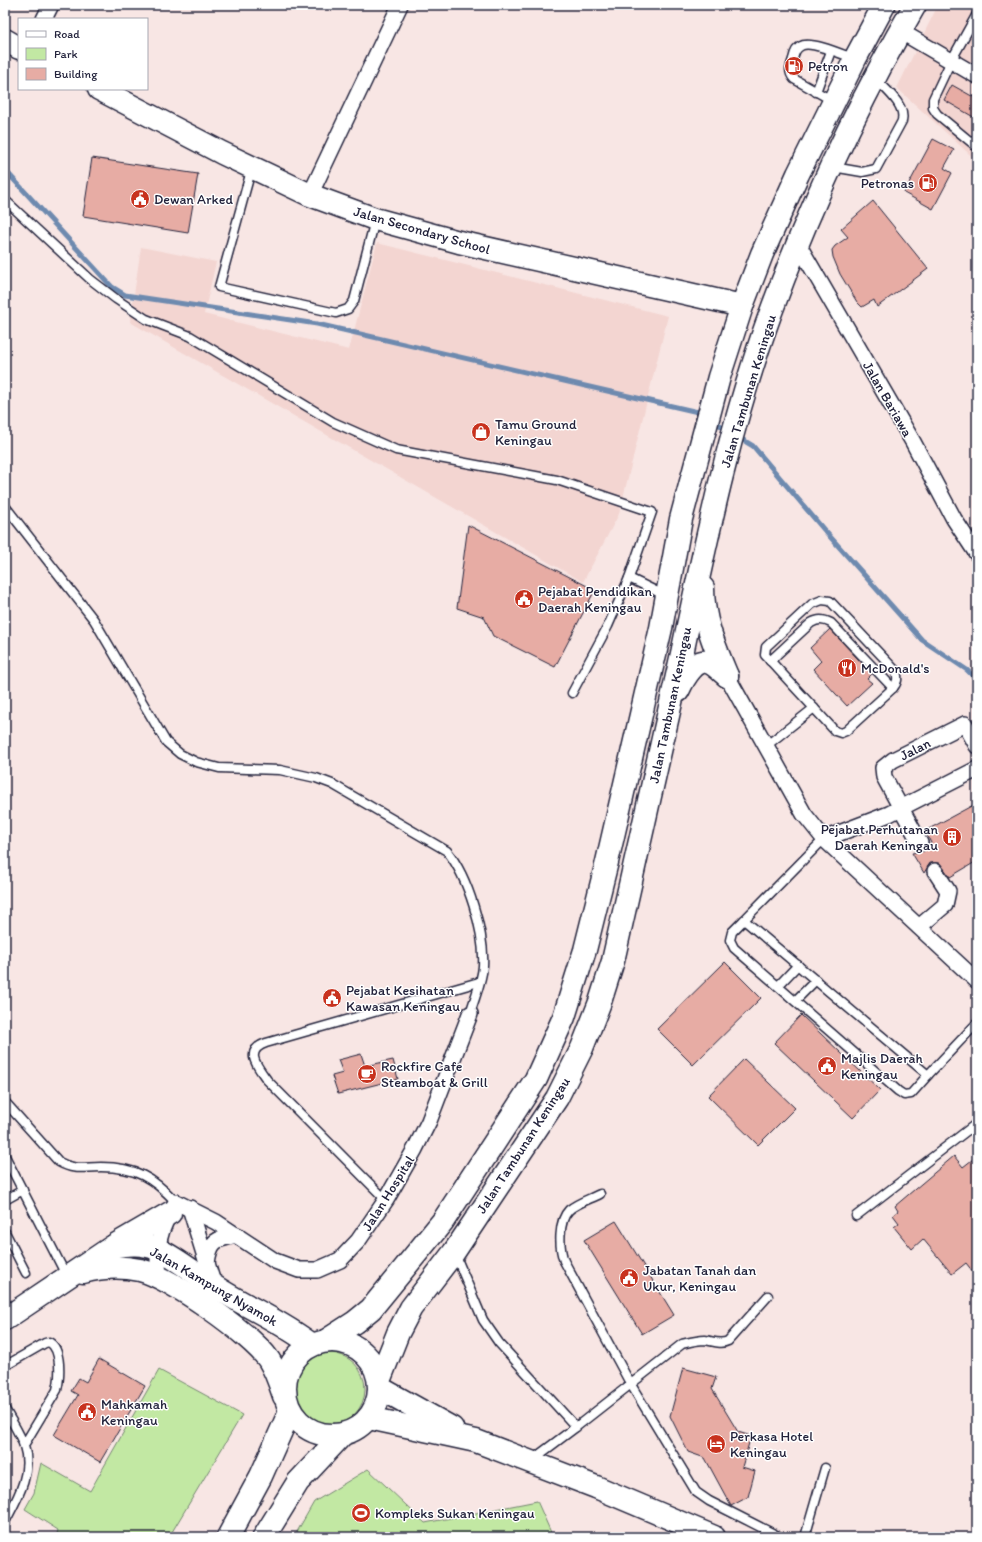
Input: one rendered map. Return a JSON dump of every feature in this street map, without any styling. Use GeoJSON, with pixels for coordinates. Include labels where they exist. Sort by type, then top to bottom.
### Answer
{"type":"FeatureCollection","features":[{"type":"Feature","properties":{"kind":"main road","name":"Jalan Tambunan Keningau"},"geometry":{"type":"LineString","coordinates":[[319,1342],[355,1322],[371,1309],[443,1221],[519,1107],[551,1049],[564,1017],[585,950],[643,709],[667,596],[681,519],[709,411],[742,306],[762,254],[794,181],[825,97],[855,59],[884,5]]}},
{"type":"Feature","properties":{"kind":"main road","name":"Jalan Tambunan Keningau"},"geometry":{"type":"LineString","coordinates":[[379,1384],[398,1333],[411,1308],[454,1252],[557,1098],[589,1030],[613,961],[705,545],[729,448],[769,319],[798,244],[832,166],[874,77],[915,5]]}},
{"type":"Feature","properties":{"kind":"main road"},"geometry":{"type":"LineString","coordinates":[[5,40],[18,47]]}},
{"type":"Feature","properties":{"kind":"main road","name":"Jalan Secondary School"},"geometry":{"type":"LineString","coordinates":[[101,90],[310,195],[375,219],[459,242],[742,306]]}},
{"type":"Feature","properties":{"kind":"main road"},"geometry":{"type":"LineString","coordinates":[[705,545],[703,594],[705,616],[712,641],[727,676]]}},
{"type":"Feature","properties":{"kind":"main road"},"geometry":{"type":"LineString","coordinates":[[670,708],[685,677],[700,663],[711,663],[727,676]]}},
{"type":"Feature","properties":{"kind":"main road"},"geometry":{"type":"LineString","coordinates":[[112,1247],[173,1208]]}},
{"type":"Feature","properties":{"kind":"main road","name":"Jalan Kampung Nyamok"},"geometry":{"type":"LineString","coordinates":[[5,1319],[70,1277],[112,1247],[132,1244],[158,1249],[258,1313],[297,1333],[319,1342]]}},
{"type":"Feature","properties":{"kind":"main road","name":"Jalan Kampung Nyamok"},"geometry":{"type":"LineString","coordinates":[[70,1277],[98,1268],[112,1266],[141,1270],[200,1302],[253,1342],[274,1368],[287,1404]]}},
{"type":"Feature","properties":{"kind":"main road"},"geometry":{"type":"LineString","coordinates":[[342,1341],[355,1346],[366,1355],[375,1367],[379,1384],[376,1404],[369,1418],[357,1428],[343,1434],[327,1435],[312,1431],[299,1423],[287,1404],[284,1381],[289,1366],[298,1353],[319,1342],[342,1341]]}},
{"type":"Feature","properties":{"kind":"main road"},"geometry":{"type":"LineString","coordinates":[[379,1384],[476,1441]]}},
{"type":"Feature","properties":{"kind":"main road"},"geometry":{"type":"LineString","coordinates":[[228,1537],[261,1476],[287,1404]]}},
{"type":"Feature","properties":{"kind":"main road"},"geometry":{"type":"LineString","coordinates":[[369,1418],[476,1441],[529,1461],[680,1530],[712,1537]]}},
{"type":"Feature","properties":{"kind":"main road"},"geometry":{"type":"LineString","coordinates":[[264,1537],[298,1482],[343,1434]]}},
{"type":"Feature","properties":{"kind":"street"},"geometry":{"type":"LineString","coordinates":[[44,18],[51,5]]}},
{"type":"Feature","properties":{"kind":"street"},"geometry":{"type":"LineString","coordinates":[[310,195],[400,5]]}},
{"type":"Feature","properties":{"kind":"street"},"geometry":{"type":"LineString","coordinates":[[900,31],[977,76]]}},
{"type":"Feature","properties":{"kind":"street","name":"Jalan Bariawa"},"geometry":{"type":"LineString","coordinates":[[798,244],[913,442],[954,518],[977,554]]}},
{"type":"Feature","properties":{"kind":"street"},"geometry":{"type":"LineString","coordinates":[[727,676],[804,814],[824,839],[977,981]]}},
{"type":"Feature","properties":{"kind":"street","name":"Jalan"},"geometry":{"type":"LineString","coordinates":[[900,809],[884,777],[884,768],[893,760],[965,724],[977,746]]}},
{"type":"Feature","properties":{"kind":"street"},"geometry":{"type":"LineString","coordinates":[[824,839],[900,809],[977,769]]}},
{"type":"Feature","properties":{"kind":"street"},"geometry":{"type":"LineString","coordinates":[[900,809],[920,843]]}},
{"type":"Feature","properties":{"kind":"street"},"geometry":{"type":"LineString","coordinates":[[919,927],[944,904],[948,891],[935,871]]}},
{"type":"Feature","properties":{"kind":"street","name":"Jalan Hospital"},"geometry":{"type":"LineString","coordinates":[[173,1208],[190,1208],[237,1235],[275,1261],[299,1270],[317,1270],[340,1260],[348,1253],[386,1200],[429,1121],[470,1014]]}},
{"type":"Feature","properties":{"kind":"street"},"geometry":{"type":"LineString","coordinates":[[158,1278],[159,1233],[173,1208]]}},
{"type":"Feature","properties":{"kind":"street"},"geometry":{"type":"LineString","coordinates":[[190,1208],[214,1286]]}},
{"type":"Feature","properties":{"kind":"street"},"geometry":{"type":"LineString","coordinates":[[207,1263],[211,1246],[215,1241],[221,1238],[237,1235]]}},
{"type":"Feature","properties":{"kind":"lane"},"geometry":{"type":"LineString","coordinates":[[977,14],[951,61],[933,99],[933,108],[937,114],[977,147]]}},
{"type":"Feature","properties":{"kind":"lane"},"geometry":{"type":"LineString","coordinates":[[831,51],[825,97],[794,79],[790,74],[790,68],[796,50],[801,45],[809,44],[831,51],[855,59]]}},
{"type":"Feature","properties":{"kind":"lane"},"geometry":{"type":"LineString","coordinates":[[832,166],[862,172],[876,169],[902,122],[904,116],[899,105],[874,77]]}},
{"type":"Feature","properties":{"kind":"lane"},"geometry":{"type":"LineString","coordinates":[[252,167],[219,287],[336,313],[348,309],[354,301],[375,219]]}},
{"type":"Feature","properties":{"kind":"lane"},"geometry":{"type":"LineString","coordinates":[[5,200],[90,279],[116,299],[146,318],[190,336],[334,422],[396,450],[557,480],[652,512],[629,578],[608,626],[572,694]]}},
{"type":"Feature","properties":{"kind":"lane"},"geometry":{"type":"LineString","coordinates":[[5,506],[94,620],[166,742],[180,754],[196,762],[219,768],[280,770],[316,778],[332,784],[363,801],[447,851],[456,862],[466,884],[480,928],[483,951],[483,968],[470,1014]]}},
{"type":"Feature","properties":{"kind":"lane"},"geometry":{"type":"LineString","coordinates":[[629,578],[667,596]]}},
{"type":"Feature","properties":{"kind":"lane"},"geometry":{"type":"LineString","coordinates":[[826,600],[830,602],[896,671],[898,680],[893,688],[844,732],[835,731],[770,661],[765,655],[766,647],[812,604],[817,601],[826,600]]}},
{"type":"Feature","properties":{"kind":"lane"},"geometry":{"type":"LineString","coordinates":[[770,661],[811,623],[816,620],[824,620],[831,623],[893,688]]}},
{"type":"Feature","properties":{"kind":"lane"},"geometry":{"type":"LineString","coordinates":[[766,746],[814,708]]}},
{"type":"Feature","properties":{"kind":"lane"},"geometry":{"type":"LineString","coordinates":[[824,839],[732,932],[730,940],[734,948],[904,1095],[911,1094],[977,1022]]}},
{"type":"Feature","properties":{"kind":"lane"},"geometry":{"type":"LineString","coordinates":[[744,920],[928,1075]]}},
{"type":"Feature","properties":{"kind":"lane"},"geometry":{"type":"LineString","coordinates":[[778,986],[798,965]]}},
{"type":"Feature","properties":{"kind":"lane"},"geometry":{"type":"LineString","coordinates":[[795,1001],[816,980]]}},
{"type":"Feature","properties":{"kind":"lane"},"geometry":{"type":"LineString","coordinates":[[386,1200],[267,1080],[258,1068],[254,1059],[254,1051],[258,1046],[266,1043],[479,982]]}},
{"type":"Feature","properties":{"kind":"lane"},"geometry":{"type":"LineString","coordinates":[[5,1102],[59,1162],[69,1168],[122,1168],[141,1174],[158,1183],[173,1208]]}},
{"type":"Feature","properties":{"kind":"lane"},"geometry":{"type":"LineString","coordinates":[[856,1216],[977,1123]]}},
{"type":"Feature","properties":{"kind":"lane"},"geometry":{"type":"LineString","coordinates":[[5,1157],[70,1277]]}},
{"type":"Feature","properties":{"kind":"lane"},"geometry":{"type":"LineString","coordinates":[[5,1200],[22,1190]]}},
{"type":"Feature","properties":{"kind":"lane"},"geometry":{"type":"LineString","coordinates":[[600,1194],[574,1206],[564,1216],[561,1251],[564,1261],[630,1383],[696,1492],[709,1501],[780,1537]]}},
{"type":"Feature","properties":{"kind":"lane"},"geometry":{"type":"LineString","coordinates":[[5,1232],[26,1273]]}},
{"type":"Feature","properties":{"kind":"lane"},"geometry":{"type":"LineString","coordinates":[[454,1252],[483,1320],[499,1342],[576,1427]]}},
{"type":"Feature","properties":{"kind":"lane"},"geometry":{"type":"LineString","coordinates":[[529,1461],[576,1427],[630,1383],[682,1344],[704,1340],[718,1343],[728,1341],[768,1296]]}},
{"type":"Feature","properties":{"kind":"lane"},"geometry":{"type":"LineString","coordinates":[[5,1366],[45,1343],[49,1342],[54,1345],[57,1351],[60,1380],[57,1390],[24,1445]]}},
{"type":"Feature","properties":{"kind":"lane"},"geometry":{"type":"LineString","coordinates":[[5,1409],[24,1445],[26,1458],[24,1482],[16,1503],[5,1522]]}},
{"type":"Feature","properties":{"kind":"lane"},"geometry":{"type":"LineString","coordinates":[[804,1537],[825,1468]]}},
{"type":"Feature","properties":{"kind":"shaded area"},"geometry":{"type":"Polygon","coordinates":[[[938,5],[977,5],[977,161],[897,88],[938,5]]]}},
{"type":"Feature","properties":{"kind":"shaded area","name":"Tamu Ground Keningau"},"geometry":{"type":"Polygon","coordinates":[[[377,243],[668,316],[619,514],[583,582],[130,322],[141,247],[216,262],[204,314],[349,350],[377,243]]]}},
{"type":"Feature","properties":{"kind":"green space"},"geometry":{"type":"Polygon","coordinates":[[[329,1353],[349,1359],[359,1369],[365,1389],[359,1409],[349,1419],[329,1425],[309,1419],[299,1409],[293,1389],[299,1369],[309,1359],[329,1353]]]}},
{"type":"Feature","properties":{"kind":"green space"},"geometry":{"type":"Polygon","coordinates":[[[159,1370],[242,1415],[169,1537],[56,1537],[58,1530],[25,1509],[34,1493],[41,1463],[90,1491],[159,1370]]]}},
{"type":"Feature","properties":{"kind":"green space","name":"Kompleks Sukan Keningau"},"geometry":{"type":"Polygon","coordinates":[[[368,1469],[425,1523],[537,1501],[553,1537],[294,1537],[314,1502],[368,1469]]]}},
{"type":"Feature","properties":{"kind":"building"},"geometry":{"type":"Polygon","coordinates":[[[952,85],[977,99],[977,119],[944,100],[952,85]]]}},
{"type":"Feature","properties":{"kind":"building","name":"Petronas"},"geometry":{"type":"Polygon","coordinates":[[[933,139],[954,150],[944,168],[952,173],[933,209],[904,193],[933,139]]]}},
{"type":"Feature","properties":{"kind":"building"},"geometry":{"type":"Polygon","coordinates":[[[92,158],[198,174],[188,233],[83,216],[92,158]]]}},
{"type":"Feature","properties":{"kind":"building"},"geometry":{"type":"Polygon","coordinates":[[[873,201],[928,269],[877,307],[874,300],[862,307],[857,302],[840,274],[833,257],[832,250],[835,246],[848,237],[841,229],[873,201]]]}},
{"type":"Feature","properties":{"kind":"building","name":"Pejabat Pendidikan Daerah Keningau"},"geometry":{"type":"Polygon","coordinates":[[[468,525],[595,590],[555,667],[493,636],[484,617],[457,608],[468,525]]]}},
{"type":"Feature","properties":{"kind":"building","name":"McDonald's"},"geometry":{"type":"Polygon","coordinates":[[[830,629],[872,674],[867,679],[872,683],[847,706],[813,669],[821,661],[810,648],[830,629]]]}},
{"type":"Feature","properties":{"kind":"building","name":"Pejabat Perhutanan Daerah Keningau"},"geometry":{"type":"Polygon","coordinates":[[[977,803],[977,861],[950,877],[940,863],[930,863],[924,873],[912,853],[924,851],[931,843],[925,831],[977,803]]]}},
{"type":"Feature","properties":{"kind":"building"},"geometry":{"type":"Polygon","coordinates":[[[725,962],[761,998],[693,1065],[657,1029],[725,962]]]}},
{"type":"Feature","properties":{"kind":"building","name":"Majlis Daerah Keningau"},"geometry":{"type":"Polygon","coordinates":[[[801,1015],[880,1090],[853,1118],[774,1043],[801,1015]]]}},
{"type":"Feature","properties":{"kind":"building","name":"Rockfire Cafe Steamboat & Grill"},"geometry":{"type":"Polygon","coordinates":[[[361,1054],[365,1066],[393,1060],[398,1079],[338,1094],[332,1076],[343,1073],[338,1060],[361,1054]]]}},
{"type":"Feature","properties":{"kind":"building"},"geometry":{"type":"Polygon","coordinates":[[[744,1059],[795,1108],[758,1145],[708,1096],[744,1059]]]}},
{"type":"Feature","properties":{"kind":"building"},"geometry":{"type":"Polygon","coordinates":[[[954,1156],[963,1167],[977,1156],[977,1277],[966,1263],[952,1274],[923,1239],[912,1249],[894,1227],[899,1223],[893,1215],[898,1211],[895,1206],[954,1156]]]}},
{"type":"Feature","properties":{"kind":"building","name":"Jabatan Tanah dan Ukur, Keningau"},"geometry":{"type":"Polygon","coordinates":[[[616,1221],[674,1315],[642,1334],[584,1240],[616,1221]]]}},
{"type":"Feature","properties":{"kind":"building","name":"Mahkamah Keningau"},"geometry":{"type":"Polygon","coordinates":[[[99,1359],[145,1386],[100,1462],[54,1435],[78,1395],[71,1391],[79,1378],[86,1382],[99,1359]]]}},
{"type":"Feature","properties":{"kind":"building","name":"Perkasa Hotel Keningau"},"geometry":{"type":"Polygon","coordinates":[[[683,1368],[716,1377],[712,1389],[738,1432],[751,1436],[742,1467],[755,1471],[748,1497],[731,1506],[705,1458],[688,1452],[670,1416],[683,1368]]]}},
{"type":"Feature","properties":{"kind":"waterway"},"geometry":{"type":"LineString","coordinates":[[5,170],[112,287],[125,295],[317,324],[698,412],[704,416]]}},
{"type":"Feature","properties":{"kind":"waterway"},"geometry":{"type":"LineString","coordinates":[[713,421],[728,430]]}},
{"type":"Feature","properties":{"kind":"waterway"},"geometry":{"type":"LineString","coordinates":[[738,437],[753,446],[825,531],[922,640],[967,670],[977,680]]}},
{"type":"Feature","properties":{"kind":"place","name":"Petron"},"geometry":{"type":"Point","coordinates":[794,66]}},
{"type":"Feature","properties":{"kind":"place","name":"Petronas"},"geometry":{"type":"Point","coordinates":[928,183]}},
{"type":"Feature","properties":{"kind":"place","name":"Dewan Arked"},"geometry":{"type":"Point","coordinates":[140,199]}},
{"type":"Feature","properties":{"kind":"place","name":"Tamu Ground Keningau"},"geometry":{"type":"Point","coordinates":[481,432]}},
{"type":"Feature","properties":{"kind":"place","name":"Pejabat Pendidikan Daerah Keningau"},"geometry":{"type":"Point","coordinates":[524,599]}},
{"type":"Feature","properties":{"kind":"place","name":"McDonald's"},"geometry":{"type":"Point","coordinates":[847,668]}},
{"type":"Feature","properties":{"kind":"place","name":"Pejabat Perhutanan Daerah Keningau"},"geometry":{"type":"Point","coordinates":[952,837]}},
{"type":"Feature","properties":{"kind":"place","name":"Pejabat Kesihatan Kawasan Keningau"},"geometry":{"type":"Point","coordinates":[332,998]}},
{"type":"Feature","properties":{"kind":"place","name":"Majlis Daerah Keningau"},"geometry":{"type":"Point","coordinates":[827,1066]}},
{"type":"Feature","properties":{"kind":"place","name":"Rockfire Cafe Steamboat & Grill"},"geometry":{"type":"Point","coordinates":[367,1074]}},
{"type":"Feature","properties":{"kind":"place","name":"Jabatan Tanah dan Ukur, Keningau"},"geometry":{"type":"Point","coordinates":[629,1278]}},
{"type":"Feature","properties":{"kind":"place","name":"Mahkamah Keningau"},"geometry":{"type":"Point","coordinates":[87,1412]}},
{"type":"Feature","properties":{"kind":"place","name":"Perkasa Hotel Keningau"},"geometry":{"type":"Point","coordinates":[716,1444]}},
{"type":"Feature","properties":{"kind":"place","name":"Kompleks Sukan Keningau"},"geometry":{"type":"Point","coordinates":[361,1513]}}]}
